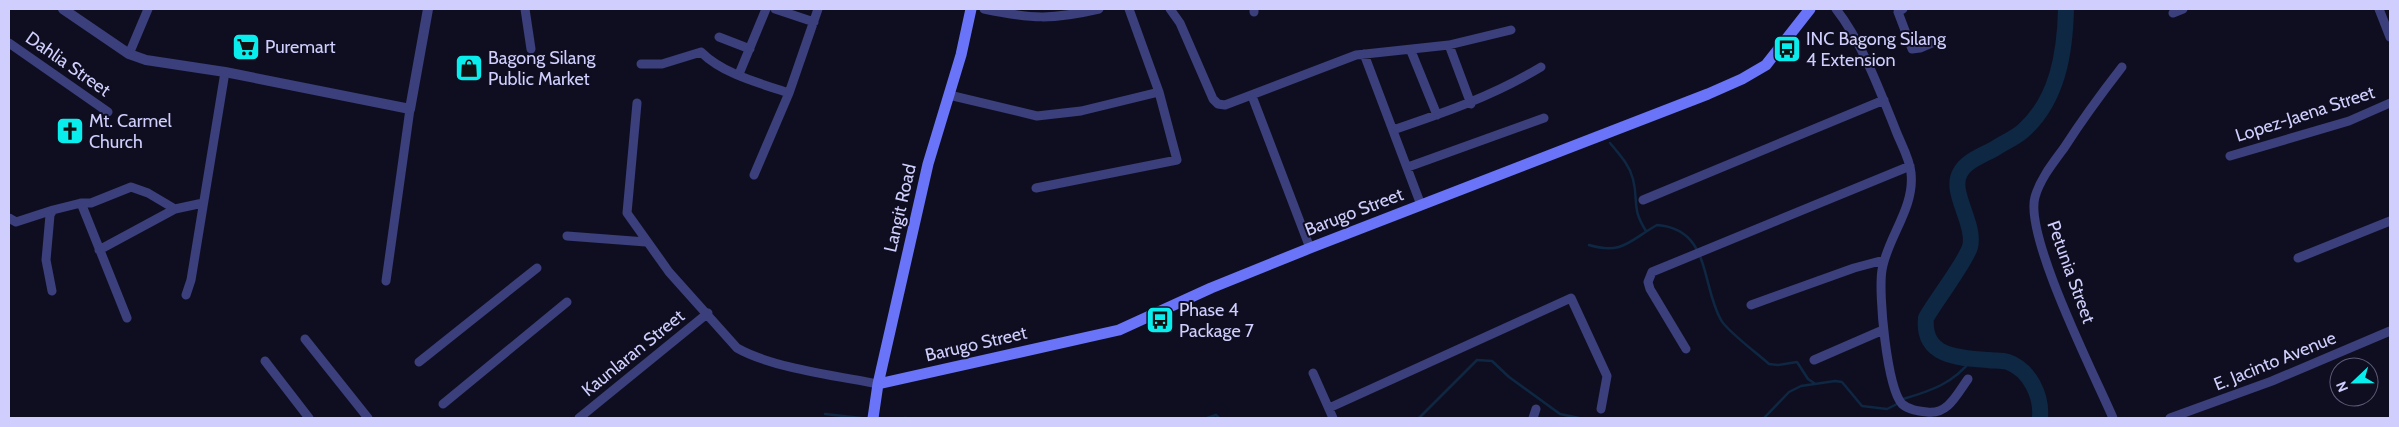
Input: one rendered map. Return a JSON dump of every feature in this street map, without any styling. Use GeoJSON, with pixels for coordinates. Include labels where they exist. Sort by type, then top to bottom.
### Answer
{"type":"FeatureCollection","features":[{"type":"Feature","properties":{"kind":"main road","name":"Langit Road"},"geometry":{"type":"LineString","coordinates":[[873,418],[878,384],[928,164],[949,95],[971,9]]}},
{"type":"Feature","properties":{"kind":"main road","name":"Barugo Street"},"geometry":{"type":"LineString","coordinates":[[878,384],[1119,330],[1211,288],[1310,248],[1624,128],[1708,94],[1757,71],[1773,56],[1810,9]]}},
{"type":"Feature","properties":{"kind":"street"},"geometry":{"type":"LineString","coordinates":[[63,9],[129,54],[146,60],[224,72],[410,109]]}},
{"type":"Feature","properties":{"kind":"street"},"geometry":{"type":"LineString","coordinates":[[129,54],[148,9]]}},
{"type":"Feature","properties":{"kind":"street"},"geometry":{"type":"LineString","coordinates":[[386,281],[410,109],[428,9]]}},
{"type":"Feature","properties":{"kind":"street"},"geometry":{"type":"LineString","coordinates":[[525,9],[531,48]]}},
{"type":"Feature","properties":{"kind":"street"},"geometry":{"type":"LineString","coordinates":[[740,74],[766,9]]}},
{"type":"Feature","properties":{"kind":"street"},"geometry":{"type":"LineString","coordinates":[[775,9],[814,22]]}},
{"type":"Feature","properties":{"kind":"street"},"geometry":{"type":"LineString","coordinates":[[754,175],[789,93],[818,9]]}},
{"type":"Feature","properties":{"kind":"street"},"geometry":{"type":"LineString","coordinates":[[984,9],[1018,16],[1043,18],[1100,9]]}},
{"type":"Feature","properties":{"kind":"street"},"geometry":{"type":"LineString","coordinates":[[1043,18],[1044,9]]}},
{"type":"Feature","properties":{"kind":"street"},"geometry":{"type":"LineString","coordinates":[[1036,188],[1177,160],[1159,92],[1129,9]]}},
{"type":"Feature","properties":{"kind":"street"},"geometry":{"type":"LineString","coordinates":[[1170,9],[1180,23],[1216,103],[1228,105],[1356,55],[1411,51],[1449,45],[1511,30]]}},
{"type":"Feature","properties":{"kind":"street"},"geometry":{"type":"LineString","coordinates":[[1836,9],[1849,27],[1884,100],[1910,166],[1911,185],[1908,198],[1884,260],[1880,291],[1883,330],[1901,401],[1910,409],[1932,415],[1950,405],[1968,379]]}},
{"type":"Feature","properties":{"kind":"street"},"geometry":{"type":"LineString","coordinates":[[1903,9],[1898,12],[1912,49],[1920,48],[1941,39]]}},
{"type":"Feature","properties":{"kind":"street"},"geometry":{"type":"LineString","coordinates":[[2173,13],[2183,9]]}},
{"type":"Feature","properties":{"kind":"street"},"geometry":{"type":"LineString","coordinates":[[2379,9],[2390,37]]}},
{"type":"Feature","properties":{"kind":"street"},"geometry":{"type":"LineString","coordinates":[[719,37],[750,49]]}},
{"type":"Feature","properties":{"kind":"street","name":"Dahlia Street"},"geometry":{"type":"LineString","coordinates":[[9,42],[108,112]]}},
{"type":"Feature","properties":{"kind":"street"},"geometry":{"type":"LineString","coordinates":[[1449,45],[1471,104]]}},
{"type":"Feature","properties":{"kind":"street"},"geometry":{"type":"LineString","coordinates":[[1411,51],[1437,115]]}},
{"type":"Feature","properties":{"kind":"street"},"geometry":{"type":"LineString","coordinates":[[640,64],[662,64],[701,52],[711,62],[789,93]]}},
{"type":"Feature","properties":{"kind":"street"},"geometry":{"type":"LineString","coordinates":[[1364,54],[1422,204]]}},
{"type":"Feature","properties":{"kind":"street"},"geometry":{"type":"LineString","coordinates":[[1393,130],[1471,104],[1510,86],[1541,67]]}},
{"type":"Feature","properties":{"kind":"street","name":"Petunia Street"},"geometry":{"type":"LineString","coordinates":[[2113,418],[2054,284],[2034,217],[2035,198],[2044,176],[2096,100],[2122,67]]}},
{"type":"Feature","properties":{"kind":"street"},"geometry":{"type":"LineString","coordinates":[[186,295],[191,280],[224,72]]}},
{"type":"Feature","properties":{"kind":"street"},"geometry":{"type":"LineString","coordinates":[[949,95],[1037,116],[1081,111],[1159,92]]}},
{"type":"Feature","properties":{"kind":"street"},"geometry":{"type":"LineString","coordinates":[[1252,96],[1310,248]]}},
{"type":"Feature","properties":{"kind":"street"},"geometry":{"type":"LineString","coordinates":[[1643,200],[1884,100]]}},
{"type":"Feature","properties":{"kind":"street"},"geometry":{"type":"LineString","coordinates":[[637,103],[627,213],[669,272],[708,313],[737,348],[751,356],[828,375],[878,384]]}},
{"type":"Feature","properties":{"kind":"street","name":"Lopez-Jaena Street"},"geometry":{"type":"LineString","coordinates":[[2230,156],[2349,121],[2390,103]]}},
{"type":"Feature","properties":{"kind":"street"},"geometry":{"type":"LineString","coordinates":[[1408,168],[1544,118]]}},
{"type":"Feature","properties":{"kind":"street"},"geometry":{"type":"LineString","coordinates":[[1686,350],[1648,282],[1652,272],[1910,166]]}},
{"type":"Feature","properties":{"kind":"street"},"geometry":{"type":"LineString","coordinates":[[9,218],[16,222],[53,210],[81,203],[91,203],[131,187],[148,193],[175,209]]}},
{"type":"Feature","properties":{"kind":"street"},"geometry":{"type":"LineString","coordinates":[[81,203],[98,250],[127,318]]}},
{"type":"Feature","properties":{"kind":"street"},"geometry":{"type":"LineString","coordinates":[[98,250],[175,209],[203,203]]}},
{"type":"Feature","properties":{"kind":"street"},"geometry":{"type":"LineString","coordinates":[[52,291],[46,260],[50,215],[53,210]]}},
{"type":"Feature","properties":{"kind":"street"},"geometry":{"type":"LineString","coordinates":[[2298,258],[2390,221]]}},
{"type":"Feature","properties":{"kind":"street"},"geometry":{"type":"LineString","coordinates":[[566,236],[646,242]]}},
{"type":"Feature","properties":{"kind":"street"},"geometry":{"type":"LineString","coordinates":[[1751,305],[1884,260]]}},
{"type":"Feature","properties":{"kind":"street"},"geometry":{"type":"LineString","coordinates":[[419,362],[537,268]]}},
{"type":"Feature","properties":{"kind":"street"},"geometry":{"type":"LineString","coordinates":[[1329,408],[1571,298],[1607,376],[1601,409]]}},
{"type":"Feature","properties":{"kind":"street"},"geometry":{"type":"LineString","coordinates":[[443,404],[567,302]]}},
{"type":"Feature","properties":{"kind":"street","name":"Kaunlaran Street"},"geometry":{"type":"LineString","coordinates":[[579,418],[708,313]]}},
{"type":"Feature","properties":{"kind":"street"},"geometry":{"type":"LineString","coordinates":[[1814,360],[1883,330]]}},
{"type":"Feature","properties":{"kind":"street","name":"E. Jacinto Avenue"},"geometry":{"type":"LineString","coordinates":[[2170,418],[2272,381],[2390,332]]}},
{"type":"Feature","properties":{"kind":"street"},"geometry":{"type":"LineString","coordinates":[[305,339],[368,418]]}},
{"type":"Feature","properties":{"kind":"street"},"geometry":{"type":"LineString","coordinates":[[265,361],[309,418]]}},
{"type":"Feature","properties":{"kind":"street"},"geometry":{"type":"LineString","coordinates":[[1313,373],[1333,418]]}},
{"type":"Feature","properties":{"kind":"street"},"geometry":{"type":"LineString","coordinates":[[1533,418],[1536,409]]}},
{"type":"Feature","properties":{"kind":"waterway"},"geometry":{"type":"LineString","coordinates":[[2040,418],[2037,393],[2023,371],[2006,361],[1966,358],[1945,353],[1936,348],[1930,341],[1926,331],[1926,318],[1970,247],[1969,228],[1958,189],[1960,173],[1970,162],[2013,138],[2035,119],[2052,90],[2057,74],[2064,42],[2066,9]]}},
{"type":"Feature","properties":{"kind":"waterway"},"geometry":{"type":"LineString","coordinates":[[1610,143],[1629,169],[1635,187],[1638,216],[1646,231]]}},
{"type":"Feature","properties":{"kind":"waterway"},"geometry":{"type":"LineString","coordinates":[[1589,245],[1601,248],[1618,247],[1633,241],[1657,225],[1674,229],[1687,237],[1696,248],[1702,261],[1715,306],[1724,325],[1769,364],[1778,365],[1797,362],[1808,379],[1814,383]]}},
{"type":"Feature","properties":{"kind":"waterway"},"geometry":{"type":"LineString","coordinates":[[1903,399],[1923,393],[1950,380],[1972,359]]}},
{"type":"Feature","properties":{"kind":"waterway"},"geometry":{"type":"LineString","coordinates":[[1419,418],[1477,360],[1492,361],[1509,377],[1560,414],[1579,418]]}},
{"type":"Feature","properties":{"kind":"waterway"},"geometry":{"type":"LineString","coordinates":[[1764,418],[1789,392],[1801,386],[1835,381],[1842,382],[1862,406],[1887,409],[1899,403]]}},
{"type":"Feature","properties":{"kind":"waterway"},"geometry":{"type":"LineString","coordinates":[[825,414],[861,418]]}},
{"type":"Feature","properties":{"kind":"waterway"},"geometry":{"type":"LineString","coordinates":[[1207,418],[1216,415],[1219,418]]}},
{"type":"Feature","properties":{"kind":"place","name":"Puremart"},"geometry":{"type":"Point","coordinates":[246,47]}},
{"type":"Feature","properties":{"kind":"place","name":"INC Bagong Silang 4 Extension"},"geometry":{"type":"Point","coordinates":[1787,49]}},
{"type":"Feature","properties":{"kind":"place","name":"Bagong Silang Public Market"},"geometry":{"type":"Point","coordinates":[469,68]}},
{"type":"Feature","properties":{"kind":"place","name":"Mt. Carmel Church"},"geometry":{"type":"Point","coordinates":[70,131]}},
{"type":"Feature","properties":{"kind":"place","name":"Phase 4 Package 7"},"geometry":{"type":"Point","coordinates":[1160,320]}}]}
